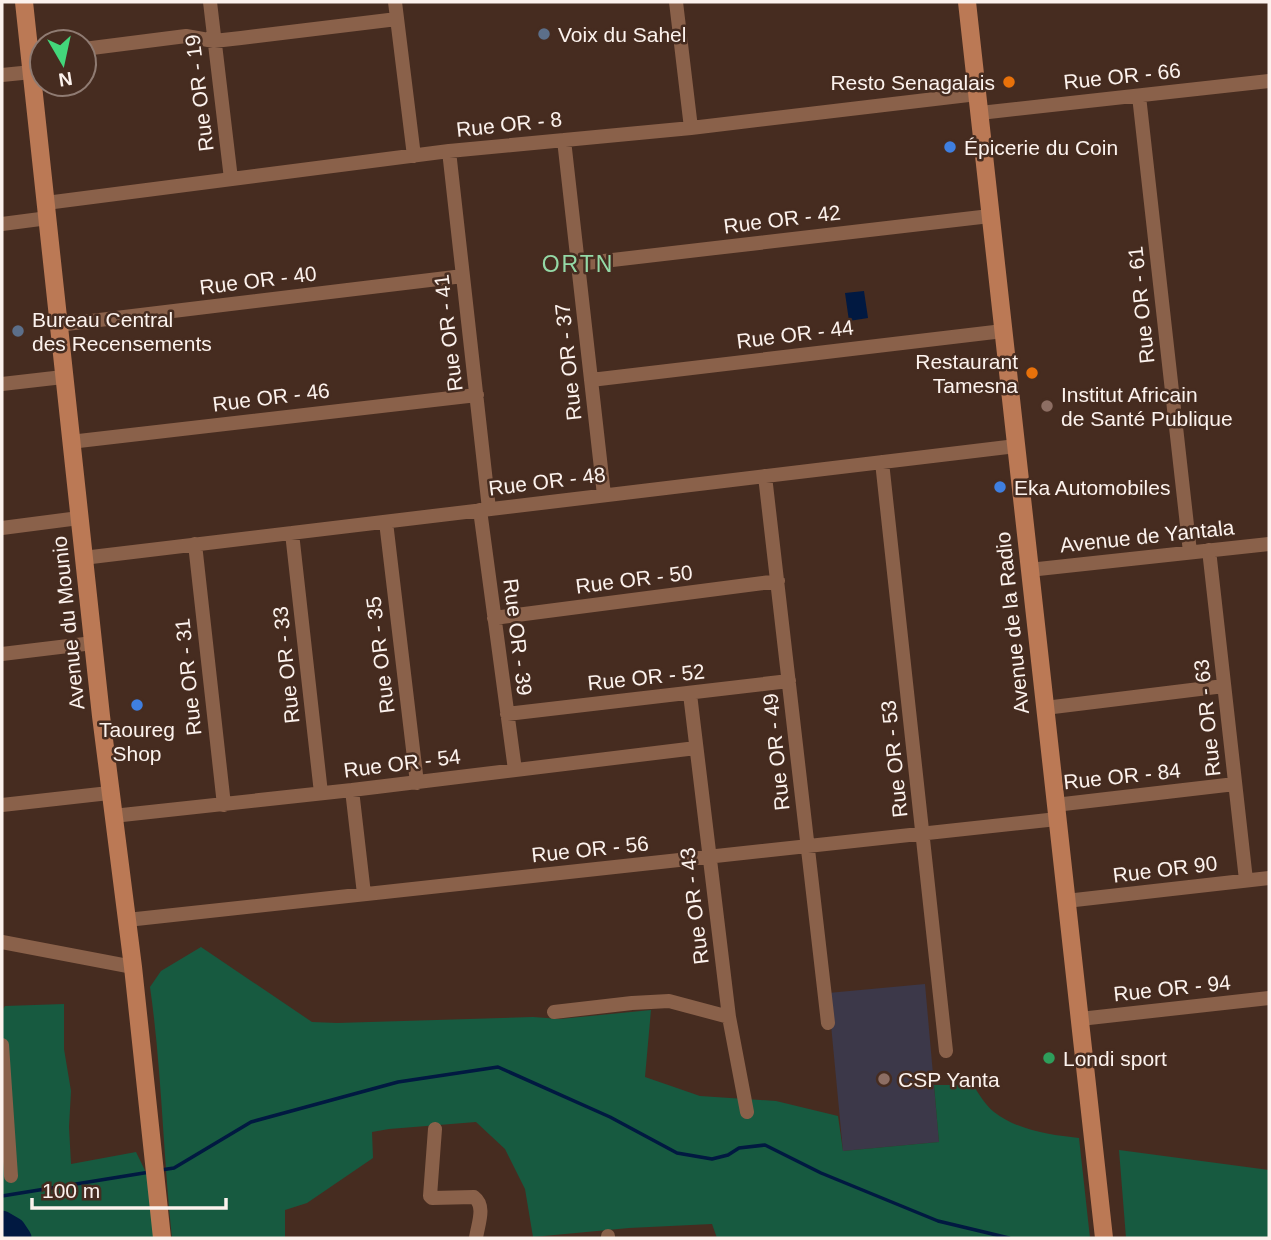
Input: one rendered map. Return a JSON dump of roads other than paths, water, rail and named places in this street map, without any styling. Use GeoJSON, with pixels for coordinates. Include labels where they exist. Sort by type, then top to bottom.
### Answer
{"type":"FeatureCollection","features":[{"type":"Feature","properties":{"kind":"street","name":"Avenue du Mounio"},"geometry":{"type":"LineString","coordinates":[[24,2],[28,28]]}},
{"type":"Feature","properties":{"kind":"street","name":"Rue OR - 19"},"geometry":{"type":"LineString","coordinates":[[210,2],[231,179]]}},
{"type":"Feature","properties":{"kind":"street"},"geometry":{"type":"LineString","coordinates":[[395,2],[414,156]]}},
{"type":"Feature","properties":{"kind":"street"},"geometry":{"type":"LineString","coordinates":[[676,2],[691,128]]}},
{"type":"Feature","properties":{"kind":"street","name":"Avenue de la Radio"},"geometry":{"type":"LineString","coordinates":[[967,2],[1104,1238]]}},
{"type":"Feature","properties":{"kind":"street"},"geometry":{"type":"LineString","coordinates":[[98,47],[186,36],[214,41],[397,19]]}},
{"type":"Feature","properties":{"kind":"street"},"geometry":{"type":"LineString","coordinates":[[2,75],[28,64]]}},
{"type":"Feature","properties":{"kind":"street","name":"Rue OR - 66"},"geometry":{"type":"LineString","coordinates":[[980,113],[1269,81]]}},
{"type":"Feature","properties":{"kind":"street","name":"Rue OR - 8"},"geometry":{"type":"LineString","coordinates":[[2,224],[47,211],[231,179],[449,151],[691,128],[977,94]]}},
{"type":"Feature","properties":{"kind":"street","name":"Rue OR - 61"},"geometry":{"type":"LineString","coordinates":[[1139,96],[1190,552]]}},
{"type":"Feature","properties":{"kind":"street","name":"Avenue du Mounio"},"geometry":{"type":"LineString","coordinates":[[37,98],[70,442],[109,793],[133,967],[162,1238]]}},
{"type":"Feature","properties":{"kind":"street","name":"Rue OR - 37"},"geometry":{"type":"LineString","coordinates":[[564,140],[604,495]]}},
{"type":"Feature","properties":{"kind":"street","name":"Rue OR - 41"},"geometry":{"type":"LineString","coordinates":[[449,151],[477,395],[485,510]]}},
{"type":"Feature","properties":{"kind":"street","name":"Rue OR - 42"},"geometry":{"type":"LineString","coordinates":[[578,264],[990,216]]}},
{"type":"Feature","properties":{"kind":"street","name":"Rue OR - 40"},"geometry":{"type":"LineString","coordinates":[[58,325],[463,276]]}},
{"type":"Feature","properties":{"kind":"street","name":"Rue OR - 44"},"geometry":{"type":"LineString","coordinates":[[591,380],[1003,331]]}},
{"type":"Feature","properties":{"kind":"street"},"geometry":{"type":"LineString","coordinates":[[2,384],[64,377]]}},
{"type":"Feature","properties":{"kind":"street","name":"Rue OR - 46"},"geometry":{"type":"LineString","coordinates":[[70,442],[477,395]]}},
{"type":"Feature","properties":{"kind":"street","name":"Rue OR - 48"},"geometry":{"type":"LineString","coordinates":[[83,558],[1016,446]]}},
{"type":"Feature","properties":{"kind":"street","name":"Rue OR - 53"},"geometry":{"type":"LineString","coordinates":[[882,462],[946,1051]]}},
{"type":"Feature","properties":{"kind":"street","name":"Rue OR - 49"},"geometry":{"type":"LineString","coordinates":[[765,476],[828,1023]]}},
{"type":"Feature","properties":{"kind":"street","name":"Rue OR - 39"},"geometry":{"type":"LineString","coordinates":[[485,510],[494,618],[515,770]]}},
{"type":"Feature","properties":{"kind":"street"},"geometry":{"type":"LineString","coordinates":[[2,527],[79,519]]}},
{"type":"Feature","properties":{"kind":"street","name":"Rue OR - 35"},"geometry":{"type":"LineString","coordinates":[[386,522],[417,783]]}},
{"type":"Feature","properties":{"kind":"street","name":"Rue OR - 33"},"geometry":{"type":"LineString","coordinates":[[292,533],[321,793]]}},
{"type":"Feature","properties":{"kind":"street","name":"Rue OR - 31"},"geometry":{"type":"LineString","coordinates":[[195,544],[224,804]]}},
{"type":"Feature","properties":{"kind":"street","name":"Avenue de Yantala"},"geometry":{"type":"LineString","coordinates":[[1029,569],[1269,544]]}},
{"type":"Feature","properties":{"kind":"street","name":"Rue OR - 63"},"geometry":{"type":"LineString","coordinates":[[1209,550],[1246,880]]}},
{"type":"Feature","properties":{"kind":"street","name":"Rue OR - 50"},"geometry":{"type":"LineString","coordinates":[[494,618],[778,581]]}},
{"type":"Feature","properties":{"kind":"street"},"geometry":{"type":"LineString","coordinates":[[2,654],[93,643]]}},
{"type":"Feature","properties":{"kind":"street","name":"Rue OR - 52"},"geometry":{"type":"LineString","coordinates":[[507,714],[789,681]]}},
{"type":"Feature","properties":{"kind":"street"},"geometry":{"type":"LineString","coordinates":[[1045,708],[1224,686]]}},
{"type":"Feature","properties":{"kind":"street","name":"Rue OR - 43"},"geometry":{"type":"LineString","coordinates":[[690,694],[729,1017],[747,1112]]}},
{"type":"Feature","properties":{"kind":"street","name":"Rue OR - 54"},"geometry":{"type":"LineString","coordinates":[[113,817],[696,748]]}},
{"type":"Feature","properties":{"kind":"street","name":"Rue OR - 84"},"geometry":{"type":"LineString","coordinates":[[1056,812],[1235,784]]}},
{"type":"Feature","properties":{"kind":"street"},"geometry":{"type":"LineString","coordinates":[[352,790],[364,894]]}},
{"type":"Feature","properties":{"kind":"street"},"geometry":{"type":"LineString","coordinates":[[2,805],[109,793]]}},
{"type":"Feature","properties":{"kind":"street","name":"Rue OR - 56"},"geometry":{"type":"LineString","coordinates":[[127,920],[923,834],[1056,812]]}},
{"type":"Feature","properties":{"kind":"street","name":"Rue OR 90"},"geometry":{"type":"LineString","coordinates":[[1066,901],[1269,878]]}},
{"type":"Feature","properties":{"kind":"street"},"geometry":{"type":"LineString","coordinates":[[2,942],[133,967]]}},
{"type":"Feature","properties":{"kind":"street","name":"Rue OR - 94"},"geometry":{"type":"LineString","coordinates":[[1080,1020],[1269,998]]}},
{"type":"Feature","properties":{"kind":"street"},"geometry":{"type":"LineString","coordinates":[[554,1012],[660,1001],[729,1017]]}},
{"type":"Feature","properties":{"kind":"street"},"geometry":{"type":"LineString","coordinates":[[2,1045],[11,1176]]}},
{"type":"Feature","properties":{"kind":"street"},"geometry":{"type":"LineString","coordinates":[[435,1129],[430,1196],[478,1199],[481,1206],[476,1238]]}},
{"type":"Feature","properties":{"kind":"water"},"geometry":{"type":"Polygon","coordinates":[[[864,291],[868,318],[849,321],[845,293],[864,291]]]}},
{"type":"Feature","properties":{"kind":"waterway"},"geometry":{"type":"LineString","coordinates":[[161,1170],[174,1168],[251,1122],[398,1082],[498,1067],[610,1117],[677,1153],[712,1159],[728,1155],[739,1148],[765,1145],[821,1173],[938,1221],[1009,1238]]}},
{"type":"Feature","properties":{"kind":"waterway"},"geometry":{"type":"LineString","coordinates":[[2,1196],[150,1172]]}},
{"type":"Feature","properties":{"kind":"waterway"},"geometry":{"type":"LineString","coordinates":[[2,1222],[14,1229],[20,1238]]}},
{"type":"Feature","properties":{"kind":"place","name":"Voix du Sahel"},"geometry":{"type":"Point","coordinates":[544,34]}},
{"type":"Feature","properties":{"kind":"place","name":"Resto Senagalais"},"geometry":{"type":"Point","coordinates":[1009,82]}},
{"type":"Feature","properties":{"kind":"place","name":"Épicerie du Coin"},"geometry":{"type":"Point","coordinates":[950,147]}},
{"type":"Feature","properties":{"kind":"place","name":"Bureau Central des Recensements"},"geometry":{"type":"Point","coordinates":[18,331]}},
{"type":"Feature","properties":{"kind":"place","name":"Restaurant Tamesna"},"geometry":{"type":"Point","coordinates":[1032,373]}},
{"type":"Feature","properties":{"kind":"place","name":"Institut Africain de Santé Publique"},"geometry":{"type":"Point","coordinates":[1047,406]}},
{"type":"Feature","properties":{"kind":"place","name":"Eka Automobiles"},"geometry":{"type":"Point","coordinates":[1000,487]}},
{"type":"Feature","properties":{"kind":"place","name":"Taoureg Shop"},"geometry":{"type":"Point","coordinates":[137,705]}},
{"type":"Feature","properties":{"kind":"place","name":"Londi sport"},"geometry":{"type":"Point","coordinates":[1049,1058]}},
{"type":"Feature","properties":{"kind":"place","name":"CSP Yanta"},"geometry":{"type":"Point","coordinates":[884,1079]}},
{"type":"Feature","properties":{"kind":"district","name":"ORTN"},"geometry":{"type":"Point","coordinates":[578,264]}}]}
